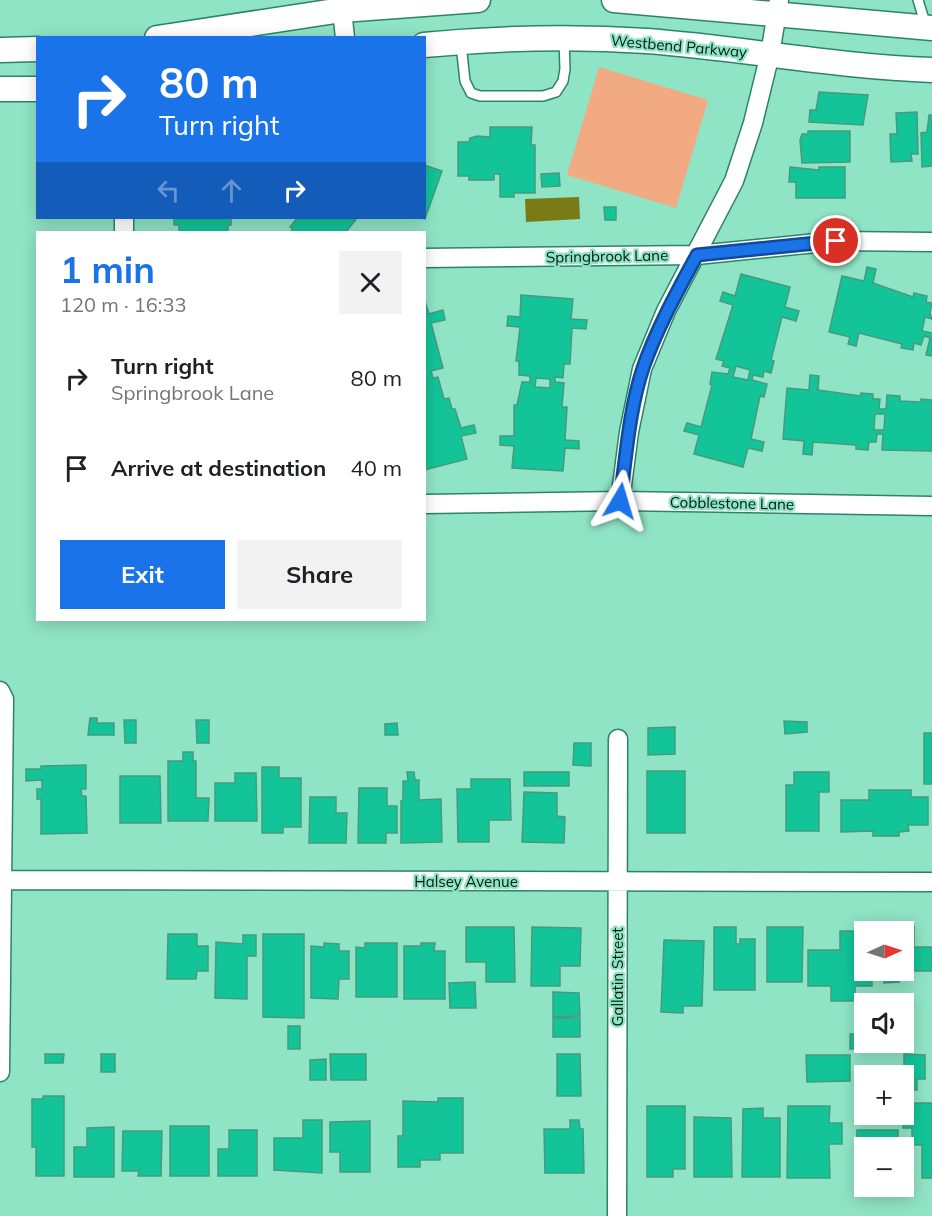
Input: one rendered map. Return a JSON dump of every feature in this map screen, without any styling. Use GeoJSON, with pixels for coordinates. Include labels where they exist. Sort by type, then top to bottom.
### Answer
{"type":"FeatureCollection","features":[{"type":"Feature","properties":{"kind":"street"},"geometry":{"type":"LineString","coordinates":[[168,36],[340,5],[478,0]]}},
{"type":"Feature","properties":{"kind":"street"},"geometry":{"type":"LineString","coordinates":[[615,0],[778,8],[929,28]]}},
{"type":"Feature","properties":{"kind":"street"},"geometry":{"type":"LineString","coordinates":[[340,5],[345,36]]}},
{"type":"Feature","properties":{"kind":"street"},"geometry":{"type":"LineString","coordinates":[[620,501],[629,432],[642,369],[666,310],[734,181],[753,123],[770,54],[778,8]]}},
{"type":"Feature","properties":{"kind":"street","name":"Westbend Parkway"},"geometry":{"type":"LineString","coordinates":[[426,45],[461,41],[564,39],[646,41],[872,67],[932,70]]}},
{"type":"Feature","properties":{"kind":"street"},"geometry":{"type":"LineString","coordinates":[[0,50],[36,49]]}},
{"type":"Feature","properties":{"kind":"street"},"geometry":{"type":"LineString","coordinates":[[0,89],[36,89]]}},
{"type":"Feature","properties":{"kind":"street","name":"Springbrook Lane"},"geometry":{"type":"LineString","coordinates":[[426,258],[697,255],[836,241],[932,242]]}},
{"type":"Feature","properties":{"kind":"street","name":"Cobblestone Lane"},"geometry":{"type":"LineString","coordinates":[[426,504],[620,501],[932,506]]}},
{"type":"Feature","properties":{"kind":"street"},"geometry":{"type":"LineString","coordinates":[[0,691],[4,699],[0,1072]]}},
{"type":"Feature","properties":{"kind":"street","name":"Gallatin Street"},"geometry":{"type":"LineString","coordinates":[[616,1216],[618,739]]}},
{"type":"Feature","properties":{"kind":"street","name":"Halsey Avenue"},"geometry":{"type":"LineString","coordinates":[[1,880],[932,882]]}},
{"type":"Feature","properties":{"kind":"lane"},"geometry":{"type":"LineString","coordinates":[[918,0],[929,28]]}},
{"type":"Feature","properties":{"kind":"lane"},"geometry":{"type":"LineString","coordinates":[[461,41],[465,81],[471,93],[480,96],[543,96],[556,92],[563,81],[564,39]]}},
{"type":"Feature","properties":{"kind":"shaded area"},"geometry":{"type":"Polygon","coordinates":[[[599,67],[708,100],[676,208],[567,175],[599,67]]]}},
{"type":"Feature","properties":{"kind":"shaded area"},"geometry":{"type":"Polygon","coordinates":[[[579,197],[580,219],[526,222],[525,199],[579,197]]]}},
{"type":"Feature","properties":{"kind":"building"},"geometry":{"type":"Polygon","coordinates":[[[819,92],[868,95],[863,125],[809,122],[810,110],[816,110],[819,92]]]}},
{"type":"Feature","properties":{"kind":"building"},"geometry":{"type":"Polygon","coordinates":[[[917,112],[918,154],[911,154],[912,161],[891,162],[890,134],[897,134],[896,113],[917,112]]]}},
{"type":"Feature","properties":{"kind":"building"},"geometry":{"type":"Polygon","coordinates":[[[929,115],[932,115],[932,166],[922,167],[921,133],[927,132],[929,115]]]}},
{"type":"Feature","properties":{"kind":"building"},"geometry":{"type":"Polygon","coordinates":[[[490,127],[532,127],[531,145],[535,145],[535,193],[514,193],[514,197],[500,197],[500,174],[494,174],[494,180],[469,180],[469,176],[458,176],[458,142],[469,142],[470,138],[477,136],[490,137],[490,127]]]}},
{"type":"Feature","properties":{"kind":"building"},"geometry":{"type":"Polygon","coordinates":[[[808,131],[850,131],[850,162],[802,163],[800,140],[802,134],[808,134],[808,131]]]}},
{"type":"Feature","properties":{"kind":"building"},"geometry":{"type":"Polygon","coordinates":[[[426,166],[442,171],[426,216],[426,166]]]}},
{"type":"Feature","properties":{"kind":"building"},"geometry":{"type":"Polygon","coordinates":[[[790,167],[819,170],[819,167],[845,167],[845,198],[796,198],[796,182],[789,182],[790,167]]]}},
{"type":"Feature","properties":{"kind":"building"},"geometry":{"type":"Polygon","coordinates":[[[559,173],[560,186],[542,187],[541,174],[559,173]]]}},
{"type":"Feature","properties":{"kind":"building"},"geometry":{"type":"Polygon","coordinates":[[[604,207],[616,207],[616,220],[605,220],[604,207]]]}},
{"type":"Feature","properties":{"kind":"building"},"geometry":{"type":"Polygon","coordinates":[[[174,219],[231,219],[228,231],[179,231],[179,225],[174,225],[174,219]]]}},
{"type":"Feature","properties":{"kind":"building"},"geometry":{"type":"Polygon","coordinates":[[[296,219],[356,219],[347,231],[291,231],[293,229],[290,227],[296,219]]]}},
{"type":"Feature","properties":{"kind":"building"},"geometry":{"type":"Polygon","coordinates":[[[867,267],[876,269],[873,283],[913,297],[914,293],[927,296],[926,302],[932,303],[930,313],[932,319],[925,317],[922,331],[932,333],[932,356],[926,355],[930,338],[924,336],[921,345],[914,343],[913,350],[901,348],[902,344],[859,333],[856,346],[848,344],[850,337],[829,332],[842,276],[864,281],[867,267]]]}},
{"type":"Feature","properties":{"kind":"building"},"geometry":{"type":"Polygon","coordinates":[[[741,274],[790,287],[785,307],[799,311],[796,321],[782,317],[771,360],[774,361],[771,373],[764,371],[763,377],[753,375],[752,380],[767,384],[764,397],[760,396],[751,439],[764,442],[762,451],[748,448],[743,467],[694,454],[699,435],[684,431],[687,423],[701,427],[712,385],[710,384],[712,372],[728,374],[730,368],[722,366],[724,361],[716,359],[733,305],[720,301],[723,292],[735,296],[741,274]],[[736,366],[733,377],[748,380],[750,370],[736,366]]]}},
{"type":"Feature","properties":{"kind":"building"},"geometry":{"type":"Polygon","coordinates":[[[521,295],[573,299],[571,319],[587,320],[586,329],[572,328],[570,364],[564,364],[563,378],[555,377],[555,382],[564,383],[562,407],[567,407],[565,440],[579,441],[579,449],[565,448],[563,471],[512,468],[514,446],[500,445],[500,436],[514,436],[514,405],[517,405],[522,382],[530,382],[530,376],[519,375],[519,361],[516,361],[520,327],[507,326],[508,316],[520,317],[521,295]],[[536,378],[535,387],[550,388],[550,379],[536,378]]]}},
{"type":"Feature","properties":{"kind":"building"},"geometry":{"type":"Polygon","coordinates":[[[426,304],[429,314],[443,310],[445,320],[431,323],[443,368],[431,371],[433,378],[438,377],[444,399],[449,398],[461,428],[474,425],[476,433],[461,436],[467,459],[426,469],[426,384],[428,384],[426,379],[426,304]]]}},
{"type":"Feature","properties":{"kind":"building"},"geometry":{"type":"Polygon","coordinates":[[[810,375],[819,376],[818,390],[861,396],[861,393],[873,394],[873,399],[880,399],[879,409],[886,409],[887,395],[900,396],[900,401],[932,400],[932,451],[882,450],[883,434],[877,434],[876,442],[869,442],[868,450],[856,449],[856,445],[813,442],[812,455],[803,454],[804,441],[783,439],[787,388],[809,390],[810,375]],[[875,414],[874,430],[884,430],[885,414],[875,414]]]}},
{"type":"Feature","properties":{"kind":"building"},"geometry":{"type":"Polygon","coordinates":[[[90,718],[97,718],[97,723],[114,723],[114,735],[88,735],[90,718]]]}},
{"type":"Feature","properties":{"kind":"building"},"geometry":{"type":"Polygon","coordinates":[[[124,720],[136,720],[136,743],[125,743],[124,720]]]}},
{"type":"Feature","properties":{"kind":"building"},"geometry":{"type":"Polygon","coordinates":[[[196,720],[209,720],[209,743],[197,743],[196,720]]]}},
{"type":"Feature","properties":{"kind":"building"},"geometry":{"type":"Polygon","coordinates":[[[784,721],[807,722],[807,732],[785,734],[784,721]]]}},
{"type":"Feature","properties":{"kind":"building"},"geometry":{"type":"Polygon","coordinates":[[[397,723],[398,735],[385,735],[385,724],[397,723]]]}},
{"type":"Feature","properties":{"kind":"building"},"geometry":{"type":"Polygon","coordinates":[[[675,727],[675,754],[648,755],[648,728],[675,727]]]}},
{"type":"Feature","properties":{"kind":"building"},"geometry":{"type":"Polygon","coordinates":[[[924,733],[932,733],[932,784],[924,784],[924,733]]]}},
{"type":"Feature","properties":{"kind":"building"},"geometry":{"type":"Polygon","coordinates":[[[574,743],[591,743],[591,766],[573,765],[574,743]]]}},
{"type":"Feature","properties":{"kind":"building"},"geometry":{"type":"Polygon","coordinates":[[[183,752],[193,752],[193,761],[196,761],[196,798],[209,798],[208,821],[168,821],[168,761],[183,761],[183,752]]]}},
{"type":"Feature","properties":{"kind":"building"},"geometry":{"type":"Polygon","coordinates":[[[86,765],[86,789],[81,789],[82,796],[86,796],[87,833],[41,834],[41,799],[37,799],[37,789],[42,789],[42,780],[26,781],[26,769],[41,769],[41,766],[86,765]]]}},
{"type":"Feature","properties":{"kind":"building"},"geometry":{"type":"Polygon","coordinates":[[[262,767],[279,767],[279,778],[301,778],[301,827],[283,827],[283,833],[262,833],[262,767]]]}},
{"type":"Feature","properties":{"kind":"building"},"geometry":{"type":"Polygon","coordinates":[[[647,771],[685,771],[685,833],[647,833],[647,771]]]}},
{"type":"Feature","properties":{"kind":"building"},"geometry":{"type":"Polygon","coordinates":[[[407,772],[414,772],[415,780],[419,780],[419,800],[441,799],[442,842],[401,843],[401,801],[403,800],[403,781],[408,781],[407,772]]]}},
{"type":"Feature","properties":{"kind":"building"},"geometry":{"type":"Polygon","coordinates":[[[524,772],[569,772],[569,786],[524,786],[524,772]]]}},
{"type":"Feature","properties":{"kind":"building"},"geometry":{"type":"Polygon","coordinates":[[[794,772],[829,772],[829,792],[819,792],[819,831],[786,831],[786,785],[794,785],[794,772]]]}},
{"type":"Feature","properties":{"kind":"building"},"geometry":{"type":"Polygon","coordinates":[[[235,773],[256,773],[257,821],[215,821],[215,783],[235,783],[235,773]]]}},
{"type":"Feature","properties":{"kind":"building"},"geometry":{"type":"Polygon","coordinates":[[[120,776],[160,776],[161,823],[120,823],[120,776]]]}},
{"type":"Feature","properties":{"kind":"building"},"geometry":{"type":"Polygon","coordinates":[[[471,779],[510,779],[511,820],[489,820],[489,842],[458,842],[457,789],[471,789],[471,779]]]}},
{"type":"Feature","properties":{"kind":"building"},"geometry":{"type":"Polygon","coordinates":[[[359,788],[387,788],[387,806],[397,806],[397,833],[386,833],[386,843],[358,843],[359,788]]]}},
{"type":"Feature","properties":{"kind":"building"},"geometry":{"type":"Polygon","coordinates":[[[869,790],[911,790],[911,797],[928,797],[928,825],[908,825],[909,831],[899,832],[899,836],[873,836],[873,831],[841,832],[841,800],[869,800],[869,790]]]}},
{"type":"Feature","properties":{"kind":"building"},"geometry":{"type":"Polygon","coordinates":[[[524,792],[557,793],[557,816],[565,817],[564,843],[522,842],[524,792]]]}},
{"type":"Feature","properties":{"kind":"building"},"geometry":{"type":"Polygon","coordinates":[[[310,797],[336,797],[336,813],[347,813],[346,843],[309,843],[310,797]]]}},
{"type":"Feature","properties":{"kind":"building"},"geometry":{"type":"Polygon","coordinates":[[[466,927],[514,927],[515,982],[486,982],[486,962],[466,962],[466,927]]]}},
{"type":"Feature","properties":{"kind":"building"},"geometry":{"type":"Polygon","coordinates":[[[532,927],[581,928],[580,966],[560,966],[560,986],[531,986],[532,927]]]}},
{"type":"Feature","properties":{"kind":"building"},"geometry":{"type":"Polygon","coordinates":[[[714,927],[736,927],[736,944],[740,944],[740,939],[755,939],[755,990],[714,990],[714,927]]]}},
{"type":"Feature","properties":{"kind":"building"},"geometry":{"type":"Polygon","coordinates":[[[767,927],[803,927],[802,982],[767,982],[767,927]]]}},
{"type":"Feature","properties":{"kind":"building"},"geometry":{"type":"Polygon","coordinates":[[[840,931],[854,931],[854,981],[872,981],[872,986],[855,986],[854,1001],[831,1001],[831,986],[808,986],[808,950],[840,950],[840,931]]]}},
{"type":"Feature","properties":{"kind":"building"},"geometry":{"type":"Polygon","coordinates":[[[168,934],[197,934],[197,946],[208,946],[208,971],[197,971],[196,979],[167,979],[168,934]]]}},
{"type":"Feature","properties":{"kind":"building"},"geometry":{"type":"Polygon","coordinates":[[[263,934],[304,934],[304,1018],[263,1017],[263,934]]]}},
{"type":"Feature","properties":{"kind":"building"},"geometry":{"type":"Polygon","coordinates":[[[243,935],[256,935],[256,956],[247,956],[247,999],[215,998],[216,942],[243,944],[243,935]]]}},
{"type":"Feature","properties":{"kind":"building"},"geometry":{"type":"Polygon","coordinates":[[[664,940],[704,941],[702,1006],[683,1006],[683,1013],[661,1012],[664,940]]]}},
{"type":"Feature","properties":{"kind":"building"},"geometry":{"type":"Polygon","coordinates":[[[324,943],[339,944],[339,951],[349,951],[349,979],[339,979],[338,999],[311,998],[311,946],[324,947],[324,943]]]}},
{"type":"Feature","properties":{"kind":"building"},"geometry":{"type":"Polygon","coordinates":[[[365,943],[397,943],[397,997],[356,997],[356,947],[365,948],[365,943]]]}},
{"type":"Feature","properties":{"kind":"building"},"geometry":{"type":"Polygon","coordinates":[[[421,943],[435,943],[434,951],[445,951],[445,999],[404,999],[404,946],[421,946],[421,943]]]}},
{"type":"Feature","properties":{"kind":"building"},"geometry":{"type":"Polygon","coordinates":[[[914,947],[932,947],[932,971],[914,971],[914,947]]]}},
{"type":"Feature","properties":{"kind":"building"},"geometry":{"type":"Polygon","coordinates":[[[884,981],[899,981],[899,982],[884,983],[884,981]]]}},
{"type":"Feature","properties":{"kind":"building"},"geometry":{"type":"Polygon","coordinates":[[[475,982],[476,1008],[450,1008],[449,983],[475,982]]]}},
{"type":"Feature","properties":{"kind":"building"},"geometry":{"type":"Polygon","coordinates":[[[553,992],[579,993],[580,1016],[553,1017],[553,992]]]}},
{"type":"Feature","properties":{"kind":"building"},"geometry":{"type":"Polygon","coordinates":[[[553,1018],[580,1018],[580,1037],[553,1037],[553,1018]]]}},
{"type":"Feature","properties":{"kind":"building"},"geometry":{"type":"Polygon","coordinates":[[[288,1026],[300,1026],[300,1049],[288,1049],[288,1026]]]}},
{"type":"Feature","properties":{"kind":"building"},"geometry":{"type":"Polygon","coordinates":[[[850,1034],[854,1034],[854,1049],[850,1049],[850,1034]]]}},
{"type":"Feature","properties":{"kind":"building"},"geometry":{"type":"Polygon","coordinates":[[[45,1054],[64,1054],[63,1063],[45,1063],[45,1054]]]}},
{"type":"Feature","properties":{"kind":"building"},"geometry":{"type":"Polygon","coordinates":[[[101,1054],[115,1054],[115,1072],[101,1072],[101,1054]]]}},
{"type":"Feature","properties":{"kind":"building"},"geometry":{"type":"Polygon","coordinates":[[[330,1054],[366,1054],[366,1080],[331,1080],[330,1054]]]}},
{"type":"Feature","properties":{"kind":"building"},"geometry":{"type":"Polygon","coordinates":[[[557,1054],[580,1054],[581,1096],[557,1096],[557,1054]]]}},
{"type":"Feature","properties":{"kind":"building"},"geometry":{"type":"Polygon","coordinates":[[[904,1054],[925,1055],[925,1079],[917,1079],[917,1090],[914,1090],[914,1065],[904,1065],[904,1054]]]}},
{"type":"Feature","properties":{"kind":"building"},"geometry":{"type":"Polygon","coordinates":[[[806,1055],[850,1055],[850,1081],[807,1082],[806,1055]]]}},
{"type":"Feature","properties":{"kind":"building"},"geometry":{"type":"Polygon","coordinates":[[[326,1059],[326,1080],[310,1080],[310,1060],[326,1059]]]}},
{"type":"Feature","properties":{"kind":"building"},"geometry":{"type":"Polygon","coordinates":[[[43,1096],[64,1096],[64,1176],[36,1176],[36,1147],[32,1147],[32,1099],[43,1099],[43,1096]]]}},
{"type":"Feature","properties":{"kind":"building"},"geometry":{"type":"Polygon","coordinates":[[[438,1098],[463,1098],[463,1153],[440,1153],[440,1160],[420,1160],[420,1167],[398,1167],[398,1136],[403,1136],[403,1101],[438,1102],[438,1098]]]}},
{"type":"Feature","properties":{"kind":"building"},"geometry":{"type":"Polygon","coordinates":[[[914,1103],[932,1103],[932,1178],[922,1178],[922,1145],[914,1145],[912,1128],[903,1128],[903,1125],[914,1125],[914,1103]]]}},
{"type":"Feature","properties":{"kind":"building"},"geometry":{"type":"Polygon","coordinates":[[[647,1106],[685,1106],[685,1169],[673,1169],[673,1177],[647,1177],[647,1106]]]}},
{"type":"Feature","properties":{"kind":"building"},"geometry":{"type":"Polygon","coordinates":[[[788,1106],[830,1106],[829,1123],[842,1123],[842,1144],[829,1144],[830,1178],[787,1178],[788,1106]]]}},
{"type":"Feature","properties":{"kind":"building"},"geometry":{"type":"Polygon","coordinates":[[[763,1108],[763,1118],[780,1118],[780,1177],[742,1177],[743,1109],[763,1108]]]}},
{"type":"Feature","properties":{"kind":"building"},"geometry":{"type":"Polygon","coordinates":[[[694,1117],[731,1118],[732,1177],[694,1177],[694,1117]]]}},
{"type":"Feature","properties":{"kind":"building"},"geometry":{"type":"Polygon","coordinates":[[[303,1120],[322,1120],[322,1173],[274,1170],[274,1138],[303,1138],[303,1120]]]}},
{"type":"Feature","properties":{"kind":"building"},"geometry":{"type":"Polygon","coordinates":[[[570,1120],[579,1120],[580,1129],[583,1129],[584,1173],[545,1173],[544,1129],[570,1129],[570,1120]]]}},
{"type":"Feature","properties":{"kind":"building"},"geometry":{"type":"Polygon","coordinates":[[[370,1121],[370,1172],[340,1172],[340,1152],[330,1152],[330,1122],[370,1121]]]}},
{"type":"Feature","properties":{"kind":"building"},"geometry":{"type":"Polygon","coordinates":[[[170,1126],[209,1126],[209,1176],[170,1176],[170,1126]]]}},
{"type":"Feature","properties":{"kind":"building"},"geometry":{"type":"Polygon","coordinates":[[[114,1127],[114,1177],[74,1177],[74,1147],[87,1147],[87,1128],[114,1127]]]}},
{"type":"Feature","properties":{"kind":"building"},"geometry":{"type":"Polygon","coordinates":[[[229,1130],[257,1130],[257,1176],[218,1176],[218,1149],[229,1149],[229,1130]]]}},
{"type":"Feature","properties":{"kind":"building"},"geometry":{"type":"Polygon","coordinates":[[[857,1130],[898,1130],[898,1137],[857,1137],[857,1130]]]}},
{"type":"Feature","properties":{"kind":"building"},"geometry":{"type":"Polygon","coordinates":[[[123,1131],[162,1131],[161,1176],[138,1176],[139,1171],[122,1171],[123,1131]]]}},
{"type":"Feature","properties":{"kind":"route"},"geometry":{"type":"LineString","coordinates":[[620,501],[629,432],[642,369],[666,310],[697,255],[836,241]]}}]}
